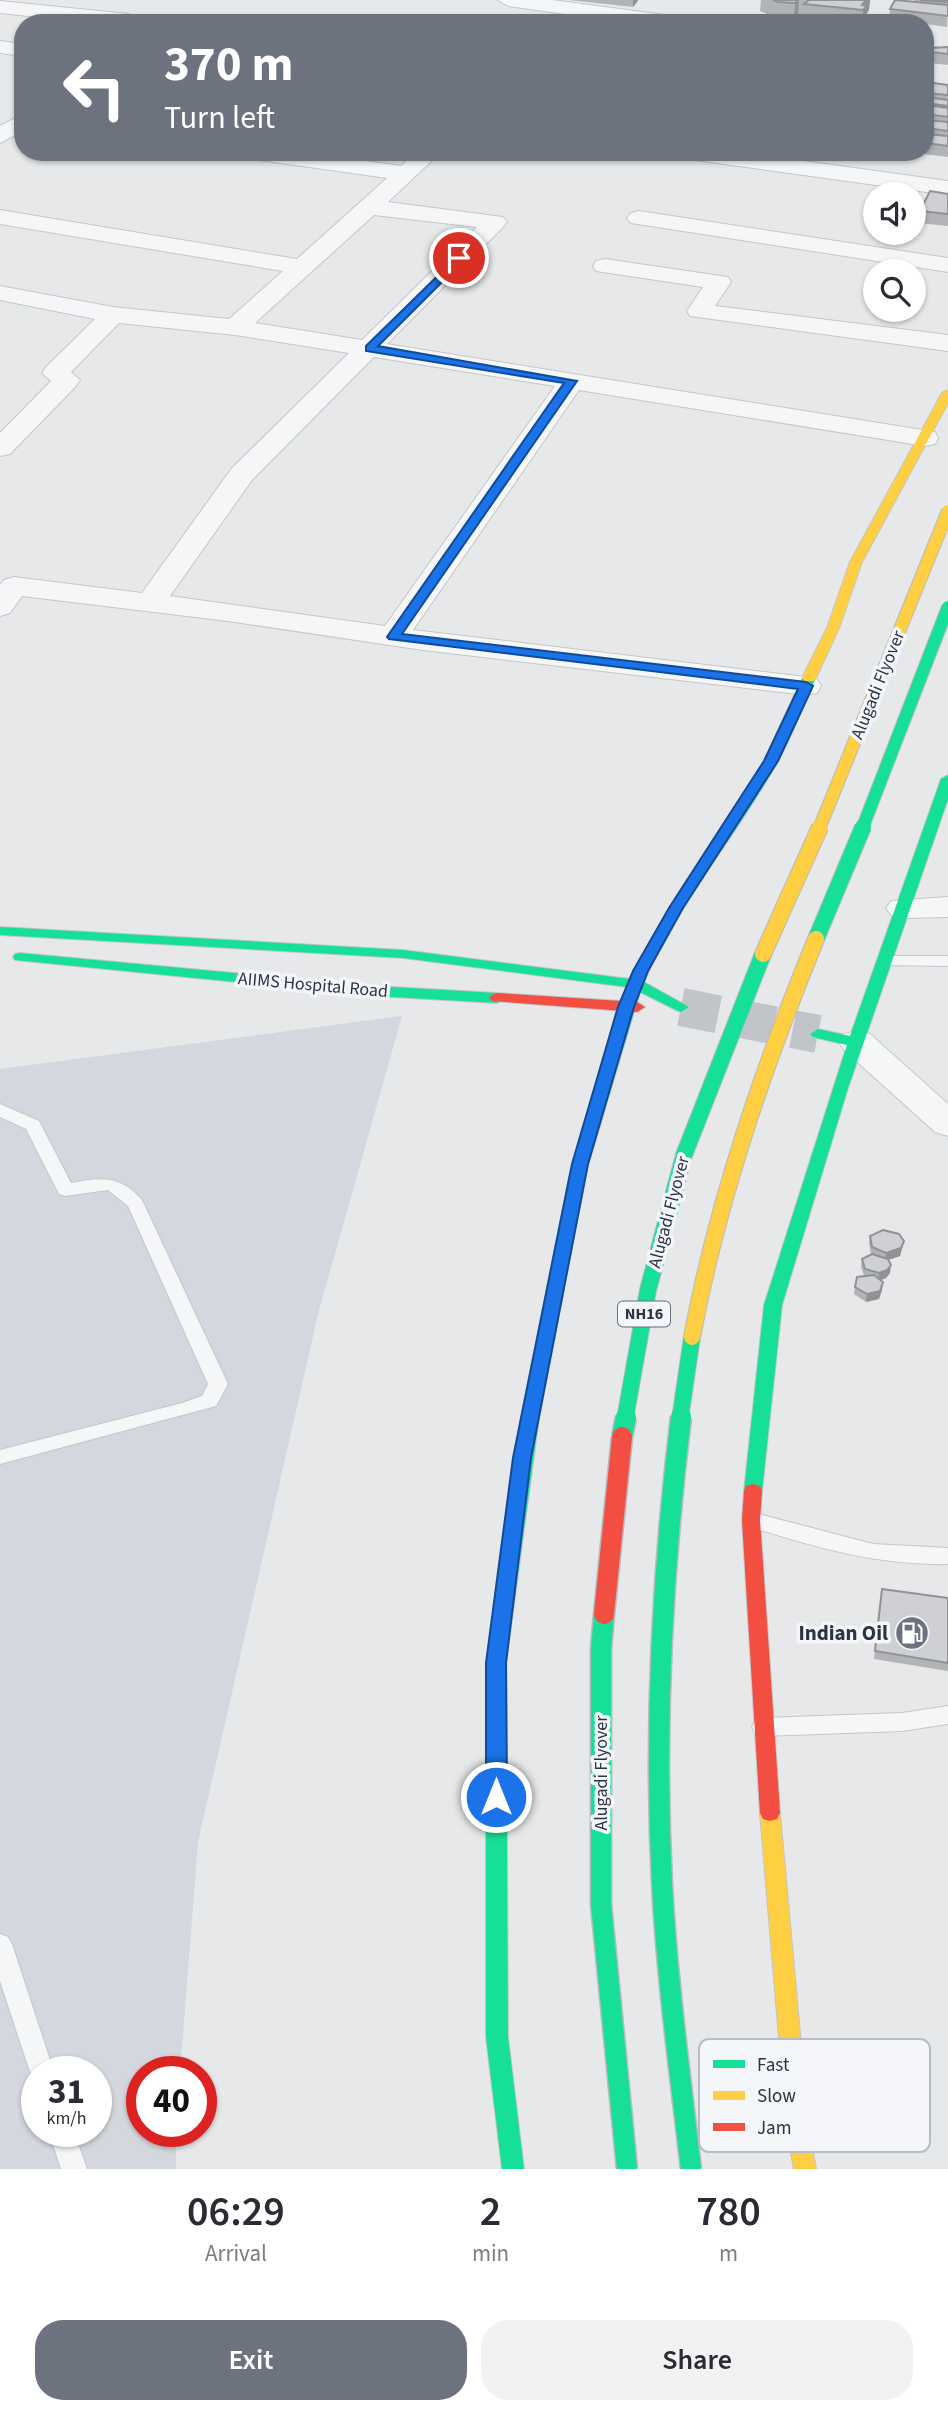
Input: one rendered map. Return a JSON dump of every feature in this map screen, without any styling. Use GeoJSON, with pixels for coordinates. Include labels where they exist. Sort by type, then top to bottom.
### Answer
{"type":"FeatureCollection","features":[{"type":"Feature","properties":{"kind":"main road"},"geometry":{"type":"LineString","coordinates":[[513,2169],[497,2037],[496,1663],[522,1458],[580,1164],[635,984],[676,908],[771,761],[833,628],[856,562],[948,393]]}},
{"type":"Feature","properties":{"kind":"main road","name":"Alugadi Flyover"},"geometry":{"type":"LineString","coordinates":[[627,2169],[601,1903],[601,1649],[621,1441],[648,1290],[684,1155],[731,1032],[835,791],[948,511]]}},
{"type":"Feature","properties":{"kind":"main road","name":"Alugadi Flyover"},"geometry":{"type":"LineString","coordinates":[[691,2169],[662,1885],[659,1648],[674,1450],[698,1300],[732,1175],[784,1016],[877,794],[948,607]]}},
{"type":"Feature","properties":{"kind":"main road"},"geometry":{"type":"LineString","coordinates":[[790,2039],[763,1727],[751,1520],[774,1305],[857,1042],[948,779]]}},
{"type":"Feature","properties":{"kind":"main road","name":"AIIMS Hospital Road"},"geometry":{"type":"LineString","coordinates":[[0,931],[403,954],[518,971],[635,984],[681,1007],[626,1007],[375,991],[0,955]]}},
{"type":"Feature","properties":{"kind":"main road"},"geometry":{"type":"LineString","coordinates":[[818,1034],[857,1042]]}},
{"type":"Feature","properties":{"kind":"street"},"geometry":{"type":"LineString","coordinates":[[644,14],[660,0]]}},
{"type":"Feature","properties":{"kind":"street"},"geometry":{"type":"LineString","coordinates":[[522,1],[570,14]]}},
{"type":"Feature","properties":{"kind":"street"},"geometry":{"type":"LineString","coordinates":[[0,8],[89,14]]}},
{"type":"Feature","properties":{"kind":"street"},"geometry":{"type":"LineString","coordinates":[[315,161],[405,174]]}},
{"type":"Feature","properties":{"kind":"street"},"geometry":{"type":"LineString","coordinates":[[235,327],[420,161]]}},
{"type":"Feature","properties":{"kind":"street"},"geometry":{"type":"LineString","coordinates":[[752,161],[948,188]]}},
{"type":"Feature","properties":{"kind":"street"},"geometry":{"type":"LineString","coordinates":[[830,172],[838,161]]}},
{"type":"Feature","properties":{"kind":"street"},"geometry":{"type":"LineString","coordinates":[[150,603],[242,474],[495,222],[369,207]]}},
{"type":"Feature","properties":{"kind":"street"},"geometry":{"type":"LineString","coordinates":[[0,217],[302,267]]}},
{"type":"Feature","properties":{"kind":"street"},"geometry":{"type":"LineString","coordinates":[[639,218],[948,265]]}},
{"type":"Feature","properties":{"kind":"street"},"geometry":{"type":"LineString","coordinates":[[604,266],[719,282],[699,311],[948,344]]}},
{"type":"Feature","properties":{"kind":"street"},"geometry":{"type":"LineString","coordinates":[[0,293],[113,315],[235,327],[925,438]]}},
{"type":"Feature","properties":{"kind":"street"},"geometry":{"type":"LineString","coordinates":[[0,448],[67,380],[55,373],[113,315]]}},
{"type":"Feature","properties":{"kind":"street"},"geometry":{"type":"LineString","coordinates":[[393,637],[572,381]]}},
{"type":"Feature","properties":{"kind":"street"},"geometry":{"type":"LineString","coordinates":[[5,591],[150,603],[393,637],[806,686]]}},
{"type":"Feature","properties":{"kind":"street"},"geometry":{"type":"LineString","coordinates":[[903,908],[948,907]]}},
{"type":"Feature","properties":{"kind":"street"},"geometry":{"type":"LineString","coordinates":[[857,1042],[948,1124]]}},
{"type":"Feature","properties":{"kind":"lane"},"geometry":{"type":"LineString","coordinates":[[885,961],[948,961]]}},
{"type":"Feature","properties":{"kind":"lane"},"geometry":{"type":"LineString","coordinates":[[0,1110],[33,1125],[65,1190],[110,1182],[125,1190],[136,1204],[218,1384],[209,1401],[186,1409],[0,1457]]}},
{"type":"Feature","properties":{"kind":"lane"},"geometry":{"type":"LineString","coordinates":[[751,1520],[844,1547],[921,1558],[948,1556]]}},
{"type":"Feature","properties":{"kind":"lane"},"geometry":{"type":"LineString","coordinates":[[763,1727],[902,1722],[948,1715]]}},
{"type":"Feature","properties":{"kind":"lane"},"geometry":{"type":"LineString","coordinates":[[0,1944],[37,2056]]}},
{"type":"Feature","properties":{"kind":"lane"},"geometry":{"type":"LineString","coordinates":[[67,2147],[74,2169]]}},
{"type":"Feature","properties":{"kind":"shaded area"},"geometry":{"type":"Polygon","coordinates":[[[402,1016],[318,1314],[198,1842],[181,2056],[126,2056],[126,2147],[176,2147],[176,2169],[0,2169],[0,1069],[402,1016]]]}},
{"type":"Feature","properties":{"kind":"building"},"geometry":{"type":"Polygon","coordinates":[[[773,0],[798,0],[795,3],[773,0]]]}},
{"type":"Feature","properties":{"kind":"building"},"geometry":{"type":"Polygon","coordinates":[[[809,0],[866,0],[862,5],[867,6],[863,10],[804,4],[809,0]]]}},
{"type":"Feature","properties":{"kind":"building"},"geometry":{"type":"Polygon","coordinates":[[[895,0],[948,5],[948,16],[934,14],[890,9],[895,0]]]}},
{"type":"Feature","properties":{"kind":"building"},"geometry":{"type":"Polygon","coordinates":[[[948,47],[948,54],[934,52],[934,48],[948,47]]]}},
{"type":"Feature","properties":{"kind":"building"},"geometry":{"type":"Polygon","coordinates":[[[934,83],[948,85],[948,95],[934,94],[934,83]]]}},
{"type":"Feature","properties":{"kind":"building"},"geometry":{"type":"Polygon","coordinates":[[[934,98],[948,100],[948,106],[934,104],[934,98]]]}},
{"type":"Feature","properties":{"kind":"building"},"geometry":{"type":"Polygon","coordinates":[[[934,106],[948,108],[948,117],[934,115],[934,106]]]}},
{"type":"Feature","properties":{"kind":"building"},"geometry":{"type":"Polygon","coordinates":[[[934,121],[948,122],[948,131],[934,129],[934,121]]]}},
{"type":"Feature","properties":{"kind":"building"},"geometry":{"type":"Polygon","coordinates":[[[934,135],[948,136],[948,146],[934,144],[934,135]]]}},
{"type":"Feature","properties":{"kind":"building"},"geometry":{"type":"Polygon","coordinates":[[[930,191],[948,194],[948,214],[926,212],[926,199],[930,191]]]}},
{"type":"Feature","properties":{"kind":"building"},"geometry":{"type":"Polygon","coordinates":[[[883,1230],[899,1234],[904,1241],[901,1248],[886,1253],[872,1247],[870,1236],[883,1230]]]}},
{"type":"Feature","properties":{"kind":"building"},"geometry":{"type":"Polygon","coordinates":[[[872,1254],[888,1259],[891,1265],[879,1273],[865,1269],[862,1259],[872,1254]]]}},
{"type":"Feature","properties":{"kind":"building"},"geometry":{"type":"Polygon","coordinates":[[[874,1275],[883,1282],[880,1291],[867,1294],[855,1287],[857,1277],[874,1275]]]}},
{"type":"Feature","properties":{"kind":"building","name":"Indian Oil"},"geometry":{"type":"Polygon","coordinates":[[[882,1589],[948,1598],[948,1663],[875,1651],[882,1589]]]}},
{"type":"Feature","properties":{"kind":"tunnel"},"geometry":{"type":"LineString","coordinates":[[681,1007],[818,1034]]}},
{"type":"Feature","properties":{"kind":"traffic: fast"},"geometry":{"type":"LineString","coordinates":[[816,939],[877,794],[948,607]]}},
{"type":"Feature","properties":{"kind":"traffic: fast"},"geometry":{"type":"LineString","coordinates":[[577,1178],[626,1007],[641,971],[676,908],[771,761],[809,678]]}},
{"type":"Feature","properties":{"kind":"traffic: fast"},"geometry":{"type":"LineString","coordinates":[[753,1491],[773,1305],[840,1088],[948,779]]}},
{"type":"Feature","properties":{"kind":"traffic: fast"},"geometry":{"type":"LineString","coordinates":[[0,931],[403,954],[635,984],[681,1007]]}},
{"type":"Feature","properties":{"kind":"traffic: fast"},"geometry":{"type":"LineString","coordinates":[[622,1437],[648,1290],[684,1155],[763,954]]}},
{"type":"Feature","properties":{"kind":"traffic: fast"},"geometry":{"type":"LineString","coordinates":[[20,957],[375,991],[497,998]]}},
{"type":"Feature","properties":{"kind":"traffic: fast"},"geometry":{"type":"LineString","coordinates":[[818,1034],[857,1042]]}},
{"type":"Feature","properties":{"kind":"traffic: fast"},"geometry":{"type":"LineString","coordinates":[[691,2169],[664,1921],[658,1748],[667,1542],[692,1337]]}},
{"type":"Feature","properties":{"kind":"traffic: fast"},"geometry":{"type":"LineString","coordinates":[[513,2169],[497,2037],[496,1663],[530,1418]]}},
{"type":"Feature","properties":{"kind":"traffic: fast"},"geometry":{"type":"LineString","coordinates":[[604,1614],[601,1649],[601,1904],[627,2169]]}},
{"type":"Feature","properties":{"kind":"traffic: slow"},"geometry":{"type":"LineString","coordinates":[[809,678],[833,628],[856,562],[948,393]]}},
{"type":"Feature","properties":{"kind":"traffic: slow"},"geometry":{"type":"LineString","coordinates":[[763,954],[836,791],[948,511]]}},
{"type":"Feature","properties":{"kind":"traffic: slow"},"geometry":{"type":"LineString","coordinates":[[692,1337],[701,1287],[727,1185],[760,1084],[816,939]]}},
{"type":"Feature","properties":{"kind":"traffic: slow"},"geometry":{"type":"LineString","coordinates":[[770,1813],[790,2039]]}},
{"type":"Feature","properties":{"kind":"traffic: slow"},"geometry":{"type":"LineString","coordinates":[[802,2152],[805,2169]]}},
{"type":"Feature","properties":{"kind":"traffic: jam"},"geometry":{"type":"LineString","coordinates":[[497,998],[637,1007]]}},
{"type":"Feature","properties":{"kind":"traffic: jam"},"geometry":{"type":"LineString","coordinates":[[530,1418],[577,1178]]}},
{"type":"Feature","properties":{"kind":"traffic: jam"},"geometry":{"type":"LineString","coordinates":[[604,1614],[622,1437]]}},
{"type":"Feature","properties":{"kind":"traffic: jam"},"geometry":{"type":"LineString","coordinates":[[753,1491],[751,1520],[770,1813]]}},
{"type":"Feature","properties":{"kind":"place","name":"Indian Oil"},"geometry":{"type":"Point","coordinates":[912,1633]}},
{"type":"Feature","properties":{"kind":"route"},"geometry":{"type":"LineString","coordinates":[[459,258],[370,348],[572,381],[393,637],[806,686],[771,761],[676,908],[641,971],[626,1007],[580,1164],[522,1458],[496,1663],[496,1797]]}}]}
